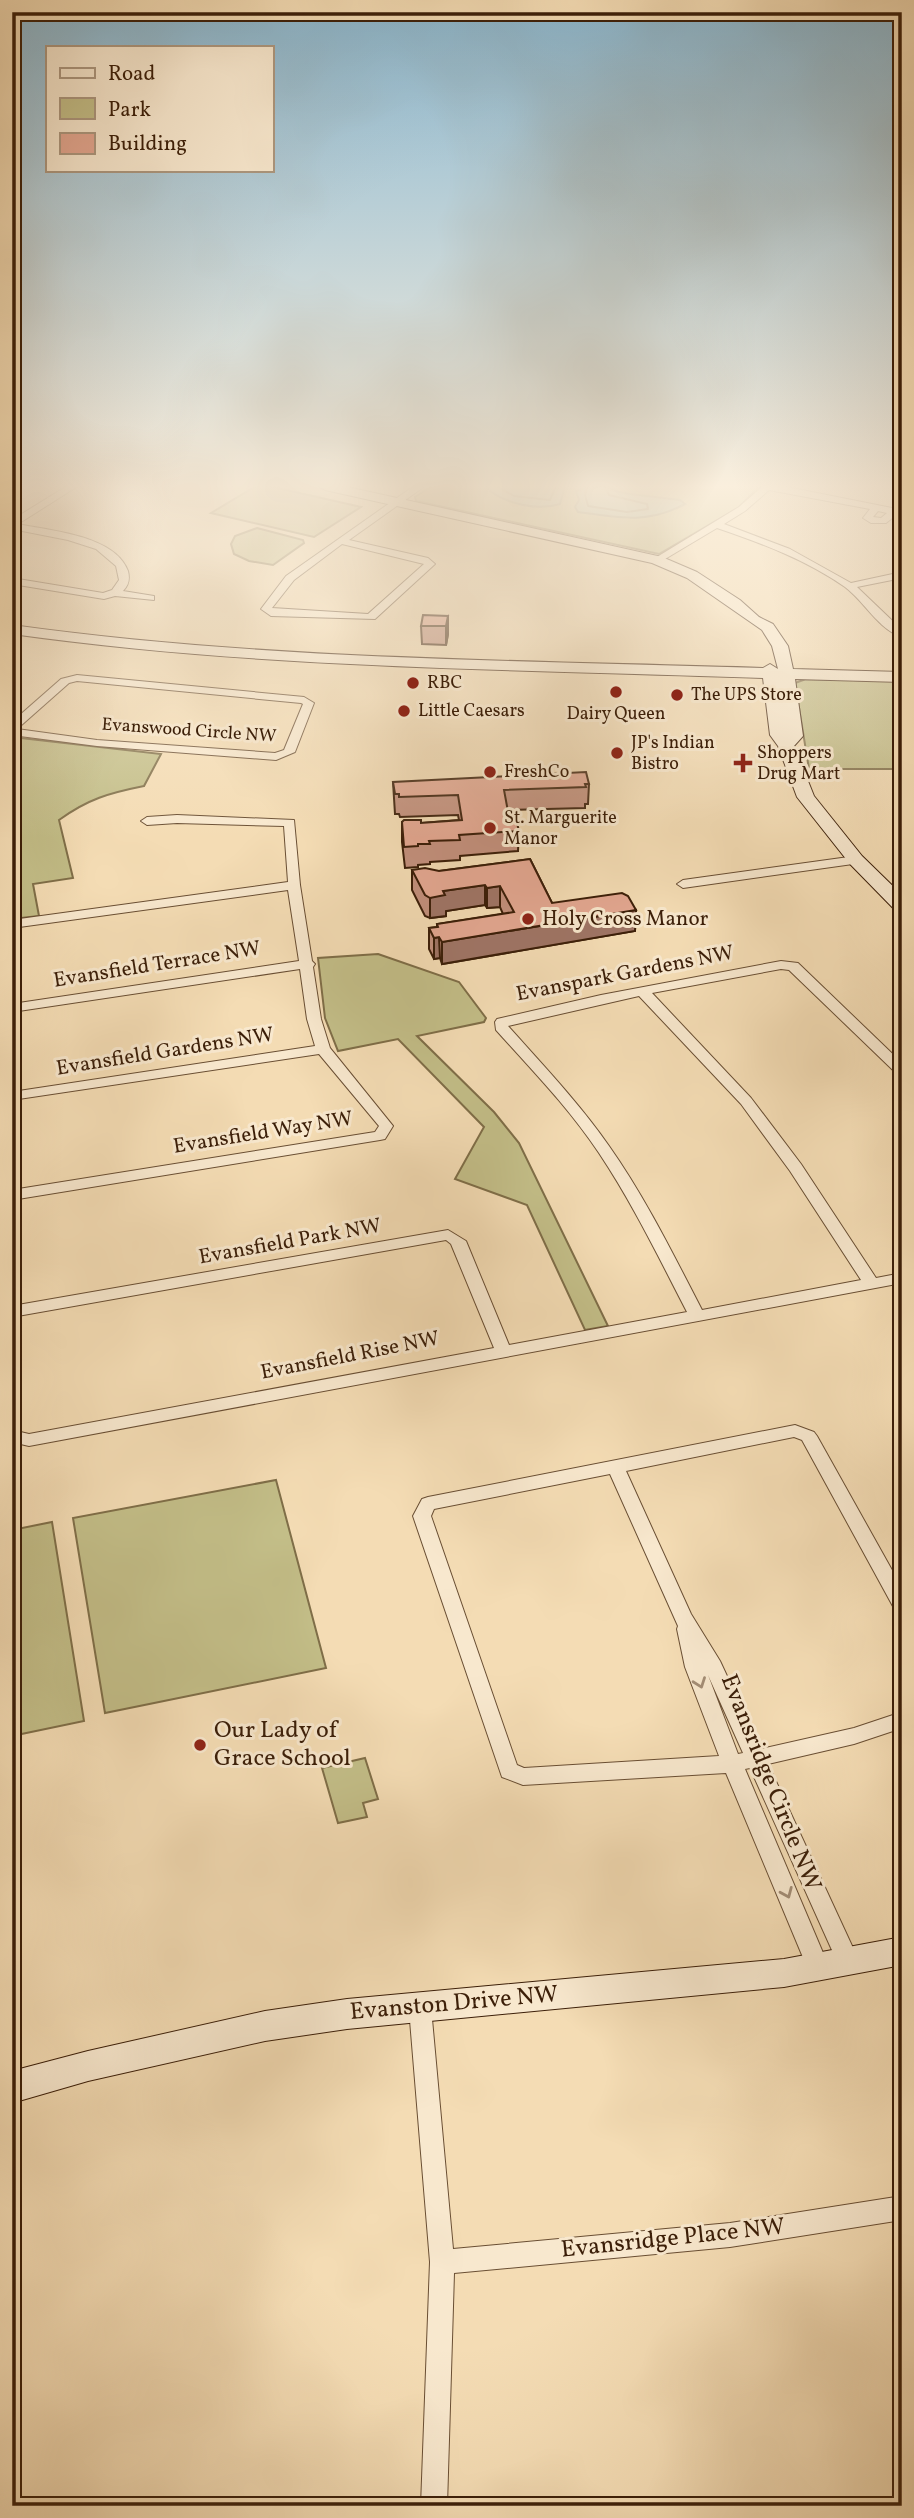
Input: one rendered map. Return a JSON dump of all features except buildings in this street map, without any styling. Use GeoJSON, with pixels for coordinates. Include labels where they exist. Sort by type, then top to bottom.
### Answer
{"type":"FeatureCollection","features":[{"type":"Feature","properties":{"kind":"main road"},"geometry":{"type":"LineString","coordinates":[[754,620],[768,626],[777,668],[778,735],[786,745]]}},
{"type":"Feature","properties":{"kind":"main road"},"geometry":{"type":"LineString","coordinates":[[12,621],[164,638],[454,660]]}},
{"type":"Feature","properties":{"kind":"main road"},"geometry":{"type":"LineString","coordinates":[[610,658],[777,668],[837,664]]}},
{"type":"Feature","properties":{"kind":"main road"},"geometry":{"type":"LineString","coordinates":[[327,661],[454,660]]}},
{"type":"Feature","properties":{"kind":"main road"},"geometry":{"type":"LineString","coordinates":[[655,669],[663,666],[898,670]]}},
{"type":"Feature","properties":{"kind":"main road","name":"Evanston Drive NW"},"geometry":{"type":"LineString","coordinates":[[420,2008],[784,1973],[902,1951]]}},
{"type":"Feature","properties":{"kind":"street"},"geometry":{"type":"LineString","coordinates":[[270,604],[266,609],[271,613],[371,617],[386,604]]}},
{"type":"Feature","properties":{"kind":"street"},"geometry":{"type":"LineString","coordinates":[[734,604],[754,620]]}},
{"type":"Feature","properties":{"kind":"street"},"geometry":{"type":"LineString","coordinates":[[871,604],[892,631],[902,634]]}},
{"type":"Feature","properties":{"kind":"street"},"geometry":{"type":"LineString","coordinates":[[12,629],[169,650],[327,661]]}},
{"type":"Feature","properties":{"kind":"street"},"geometry":{"type":"LineString","coordinates":[[454,660],[610,658]]}},
{"type":"Feature","properties":{"kind":"street"},"geometry":{"type":"LineString","coordinates":[[454,660],[714,672],[761,682],[777,668]]}},
{"type":"Feature","properties":{"kind":"street"},"geometry":{"type":"LineString","coordinates":[[837,664],[898,670]]}},
{"type":"Feature","properties":{"kind":"street","name":"Evanswood Circle NW"},"geometry":{"type":"LineString","coordinates":[[77,678],[304,699],[309,703],[289,752],[276,757],[97,743],[12,730],[65,681],[77,678]]}},
{"type":"Feature","properties":{"kind":"street"},"geometry":{"type":"LineString","coordinates":[[786,745],[808,801],[856,860],[902,906]]}},
{"type":"Feature","properties":{"kind":"street","name":"Evansfield Way NW"},"geometry":{"type":"LineString","coordinates":[[12,1195],[380,1136],[386,1126],[323,1049],[314,1019],[295,885],[290,823],[177,819],[147,821]]}},
{"type":"Feature","properties":{"kind":"street"},"geometry":{"type":"LineString","coordinates":[[683,884],[856,860]]}},
{"type":"Feature","properties":{"kind":"street"},"geometry":{"type":"LineString","coordinates":[[12,924],[295,885]]}},
{"type":"Feature","properties":{"kind":"street","name":"Evansfield Terrace NW"},"geometry":{"type":"LineString","coordinates":[[12,1009],[308,964]]}},
{"type":"Feature","properties":{"kind":"street","name":"Evanspark Gardens NW"},"geometry":{"type":"LineString","coordinates":[[697,1316],[635,1197],[604,1149],[572,1106],[501,1027],[502,1022],[509,1018],[781,965],[793,967],[902,1071]]}},
{"type":"Feature","properties":{"kind":"street"},"geometry":{"type":"LineString","coordinates":[[642,991],[700,1049],[745,1100],[797,1168],[871,1283]]}},
{"type":"Feature","properties":{"kind":"street","name":"Evansfield Gardens NW"},"geometry":{"type":"LineString","coordinates":[[12,1096],[323,1049]]}},
{"type":"Feature","properties":{"kind":"street","name":"Evansfield Park NW"},"geometry":{"type":"LineString","coordinates":[[12,1312],[448,1235],[458,1241],[503,1351]]}},
{"type":"Feature","properties":{"kind":"street"},"geometry":{"type":"LineString","coordinates":[[697,1316],[902,1278]]}},
{"type":"Feature","properties":{"kind":"street","name":"Evansfield Rise NW"},"geometry":{"type":"LineString","coordinates":[[12,1436],[29,1440],[697,1316]]}},
{"type":"Feature","properties":{"kind":"street"},"geometry":{"type":"LineString","coordinates":[[757,1758],[732,1763],[523,1777],[509,1771],[422,1516],[428,1504],[795,1430],[808,1436],[902,1605]]}},
{"type":"Feature","properties":{"kind":"street","name":"Evansridge Circle NW"},"geometry":{"type":"LineString","coordinates":[[615,1467],[683,1617],[713,1666],[757,1758],[833,1964]]}},
{"type":"Feature","properties":{"kind":"street","name":"Evansridge Circle NW"},"geometry":{"type":"LineString","coordinates":[[683,1617],[695,1667],[732,1763],[833,1964]]}},
{"type":"Feature","properties":{"kind":"street","name":"Evansridge Circle NW"},"geometry":{"type":"LineString","coordinates":[[757,1758],[854,1735],[902,1720]]}},
{"type":"Feature","properties":{"kind":"street"},"geometry":{"type":"LineString","coordinates":[[420,2008],[442,2262],[434,2506]]}},
{"type":"Feature","properties":{"kind":"street","name":"Evanston Drive NW"},"geometry":{"type":"LineString","coordinates":[[12,2087],[88,2066],[264,2026],[347,2014],[420,2008]]}},
{"type":"Feature","properties":{"kind":"street","name":"Evansridge Place NW"},"geometry":{"type":"LineString","coordinates":[[442,2262],[724,2236],[830,2223],[902,2208]]}},
{"type":"Feature","properties":{"kind":"green space"},"geometry":{"type":"Polygon","coordinates":[[[806,679],[902,681],[902,769],[809,769],[795,683],[806,679]]]}},
{"type":"Feature","properties":{"kind":"green space"},"geometry":{"type":"Polygon","coordinates":[[[12,737],[161,754],[144,786],[99,798],[59,820],[73,878],[33,884],[39,916],[12,919],[12,737]]]}},
{"type":"Feature","properties":{"kind":"green space"},"geometry":{"type":"Polygon","coordinates":[[[378,954],[459,982],[486,1018],[484,1022],[417,1036],[494,1112],[519,1143],[608,1326],[585,1330],[527,1205],[455,1179],[484,1127],[398,1039],[338,1051],[325,1018],[318,958],[378,954]]]}},
{"type":"Feature","properties":{"kind":"green space"},"geometry":{"type":"Polygon","coordinates":[[[276,1480],[326,1668],[105,1713],[73,1518],[276,1480]]]}},
{"type":"Feature","properties":{"kind":"green space"},"geometry":{"type":"Polygon","coordinates":[[[52,1522],[84,1721],[12,1736],[12,1530],[52,1522]]]}},
{"type":"Feature","properties":{"kind":"green space"},"geometry":{"type":"Polygon","coordinates":[[[365,1758],[378,1799],[363,1803],[367,1817],[338,1823],[322,1768],[365,1758]]]}},
{"type":"Feature","properties":{"kind":"place","name":"RBC"},"geometry":{"type":"Point","coordinates":[413,683]}},
{"type":"Feature","properties":{"kind":"place","name":"Dairy Queen"},"geometry":{"type":"Point","coordinates":[616,692]}},
{"type":"Feature","properties":{"kind":"place","name":"The UPS Store"},"geometry":{"type":"Point","coordinates":[677,695]}},
{"type":"Feature","properties":{"kind":"place","name":"Little Caesars"},"geometry":{"type":"Point","coordinates":[404,711]}},
{"type":"Feature","properties":{"kind":"place","name":"JP's Indian Bistro"},"geometry":{"type":"Point","coordinates":[617,753]}},
{"type":"Feature","properties":{"kind":"place","name":"Shoppers Drug Mart"},"geometry":{"type":"Point","coordinates":[743,763]}},
{"type":"Feature","properties":{"kind":"place","name":"FreshCo"},"geometry":{"type":"Point","coordinates":[490,772]}},
{"type":"Feature","properties":{"kind":"place","name":"St. Marguerite Manor"},"geometry":{"type":"Point","coordinates":[490,828]}},
{"type":"Feature","properties":{"kind":"place","name":"Holy Cross Manor"},"geometry":{"type":"Point","coordinates":[528,919]}},
{"type":"Feature","properties":{"kind":"place","name":"Our Lady of Grace School"},"geometry":{"type":"Point","coordinates":[200,1745]}}]}
